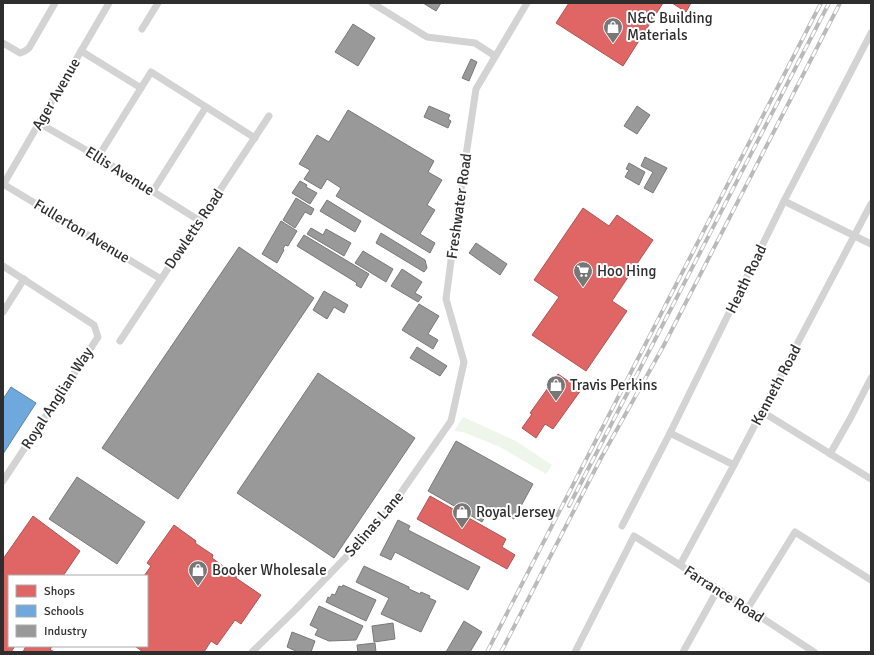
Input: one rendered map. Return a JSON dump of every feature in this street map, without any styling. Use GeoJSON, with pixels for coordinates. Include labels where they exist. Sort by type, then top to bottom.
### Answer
{"type":"FeatureCollection","features":[{"type":"Feature","properties":{"kind":"street"},"geometry":{"type":"LineString","coordinates":[[3,43],[20,53],[30,48],[55,3]]}},
{"type":"Feature","properties":{"kind":"street","name":"Ager Avenue"},"geometry":{"type":"LineString","coordinates":[[3,184],[109,3]]}},
{"type":"Feature","properties":{"kind":"street"},"geometry":{"type":"LineString","coordinates":[[142,29],[158,3]]}},
{"type":"Feature","properties":{"kind":"street"},"geometry":{"type":"LineString","coordinates":[[372,3],[427,37],[474,43],[495,56]]}},
{"type":"Feature","properties":{"kind":"street","name":"Freshwater Road"},"geometry":{"type":"LineString","coordinates":[[451,421],[464,362],[446,299],[476,89],[527,3]]}},
{"type":"Feature","properties":{"kind":"street","name":"Heath Road"},"geometry":{"type":"LineString","coordinates":[[622,526],[670,433],[784,201],[871,34]]}},
{"type":"Feature","properties":{"kind":"street"},"geometry":{"type":"LineString","coordinates":[[81,51],[141,88]]}},
{"type":"Feature","properties":{"kind":"street"},"geometry":{"type":"LineString","coordinates":[[98,157],[151,72],[255,138]]}},
{"type":"Feature","properties":{"kind":"street"},"geometry":{"type":"LineString","coordinates":[[153,191],[206,106]]}},
{"type":"Feature","properties":{"kind":"street","name":"Dowletts Road"},"geometry":{"type":"LineString","coordinates":[[120,341],[269,116]]}},
{"type":"Feature","properties":{"kind":"street","name":"Ellis Avenue"},"geometry":{"type":"LineString","coordinates":[[39,122],[200,221]]}},
{"type":"Feature","properties":{"kind":"street","name":"Fullerton Avenue"},"geometry":{"type":"LineString","coordinates":[[3,184],[161,279]]}},
{"type":"Feature","properties":{"kind":"street"},"geometry":{"type":"LineString","coordinates":[[784,201],[871,244]]}},
{"type":"Feature","properties":{"kind":"street","name":"Kenneth Road"},"geometry":{"type":"LineString","coordinates":[[680,565],[871,204]]}},
{"type":"Feature","properties":{"kind":"street","name":"Royal Anglian Way"},"geometry":{"type":"LineString","coordinates":[[3,266],[94,324],[98,337],[3,481]]}},
{"type":"Feature","properties":{"kind":"street"},"geometry":{"type":"LineString","coordinates":[[3,312],[24,279]]}},
{"type":"Feature","properties":{"kind":"street"},"geometry":{"type":"LineString","coordinates":[[830,454],[871,378]]}},
{"type":"Feature","properties":{"kind":"street"},"geometry":{"type":"LineString","coordinates":[[761,412],[871,479]]}},
{"type":"Feature","properties":{"kind":"street","name":"Selinas Lane"},"geometry":{"type":"LineString","coordinates":[[252,652],[296,609],[392,507],[451,421]]}},
{"type":"Feature","properties":{"kind":"street"},"geometry":{"type":"LineString","coordinates":[[670,433],[734,465]]}},
{"type":"Feature","properties":{"kind":"street"},"geometry":{"type":"LineString","coordinates":[[748,608],[795,532],[871,580]]}},
{"type":"Feature","properties":{"kind":"street","name":"Farrance Road"},"geometry":{"type":"LineString","coordinates":[[575,652],[634,536],[748,608],[802,649],[814,652]]}},
{"type":"Feature","properties":{"kind":"street"},"geometry":{"type":"LineString","coordinates":[[683,652],[718,589]]}},
{"type":"Feature","properties":{"kind":"shaded area"},"geometry":{"type":"Polygon","coordinates":[[[463,417],[516,441],[552,465],[546,474],[500,447],[463,432],[454,431],[463,417]]]}},
{"type":"Feature","properties":{"kind":"building: Shops","name":"N&C Building Materials"},"geometry":{"type":"Polygon","coordinates":[[[569,3],[663,3],[623,66],[556,23],[569,3]]]}},
{"type":"Feature","properties":{"kind":"building: Shops","name":"N&C Building Materials"},"geometry":{"type":"Polygon","coordinates":[[[672,3],[691,3],[686,12],[672,3]]]}},
{"type":"Feature","properties":{"kind":"building: Shops","name":"Hoo Hing"},"geometry":{"type":"Polygon","coordinates":[[[583,208],[609,226],[617,215],[653,240],[612,301],[627,311],[586,371],[532,335],[559,297],[534,280],[583,208]]]}},
{"type":"Feature","properties":{"kind":"building: Shops","name":"Travis Perkins"},"geometry":{"type":"Polygon","coordinates":[[[558,374],[581,390],[553,429],[545,424],[536,438],[522,428],[532,414],[530,413],[558,374]]]}},
{"type":"Feature","properties":{"kind":"building: Shops","name":"Royal Jersey"},"geometry":{"type":"Polygon","coordinates":[[[430,496],[506,539],[502,547],[515,555],[507,569],[417,519],[430,496]]]}},
{"type":"Feature","properties":{"kind":"building: Shops"},"geometry":{"type":"Polygon","coordinates":[[[33,516],[80,551],[64,575],[8,575],[8,647],[14,647],[11,652],[3,652],[3,559],[33,516]]]}},
{"type":"Feature","properties":{"kind":"building: Shops","name":"Booker Wholesale"},"geometry":{"type":"Polygon","coordinates":[[[174,525],[196,541],[195,543],[213,555],[212,558],[237,576],[236,578],[261,595],[241,624],[235,620],[217,645],[211,641],[204,652],[143,652],[136,647],[148,647],[148,575],[145,575],[151,566],[147,563],[174,525]]]}},
{"type":"Feature","properties":{"kind":"building: Shops"},"geometry":{"type":"Polygon","coordinates":[[[26,647],[52,647],[50,650],[55,652],[23,652],[26,647]]]}},
{"type":"Feature","properties":{"kind":"building: Schools"},"geometry":{"type":"Polygon","coordinates":[[[11,387],[36,403],[3,454],[3,399],[11,387]]]}},
{"type":"Feature","properties":{"kind":"building: Industry"},"geometry":{"type":"Polygon","coordinates":[[[423,3],[441,3],[436,11],[423,3]]]}},
{"type":"Feature","properties":{"kind":"building: Industry"},"geometry":{"type":"Polygon","coordinates":[[[353,24],[375,38],[358,66],[335,52],[353,24]]]}},
{"type":"Feature","properties":{"kind":"building: Industry"},"geometry":{"type":"Polygon","coordinates":[[[471,59],[477,62],[469,81],[462,78],[471,59]]]}},
{"type":"Feature","properties":{"kind":"building: Industry"},"geometry":{"type":"Polygon","coordinates":[[[429,106],[450,115],[448,119],[451,121],[448,128],[424,117],[429,106]]]}},
{"type":"Feature","properties":{"kind":"building: Industry"},"geometry":{"type":"Polygon","coordinates":[[[637,106],[650,115],[637,134],[624,126],[637,106]]]}},
{"type":"Feature","properties":{"kind":"building: Industry"},"geometry":{"type":"Polygon","coordinates":[[[348,110],[434,161],[428,172],[442,180],[427,205],[435,210],[420,234],[435,243],[430,253],[336,196],[341,188],[327,179],[321,189],[304,179],[310,170],[299,164],[317,135],[329,142],[348,110]]]}},
{"type":"Feature","properties":{"kind":"building: Industry"},"geometry":{"type":"Polygon","coordinates":[[[645,157],[667,168],[653,193],[644,188],[653,172],[641,166],[645,157]]]}},
{"type":"Feature","properties":{"kind":"building: Industry"},"geometry":{"type":"Polygon","coordinates":[[[629,163],[645,172],[639,185],[625,177],[629,170],[626,169],[629,163]]]}},
{"type":"Feature","properties":{"kind":"building: Industry"},"geometry":{"type":"Polygon","coordinates":[[[300,181],[307,185],[306,187],[317,193],[310,204],[292,193],[300,181]]]}},
{"type":"Feature","properties":{"kind":"building: Industry"},"geometry":{"type":"Polygon","coordinates":[[[296,198],[314,209],[311,215],[305,212],[295,228],[283,220],[296,198]]]}},
{"type":"Feature","properties":{"kind":"building: Industry"},"geometry":{"type":"Polygon","coordinates":[[[327,200],[361,221],[355,232],[320,211],[327,200]]]}},
{"type":"Feature","properties":{"kind":"building: Industry"},"geometry":{"type":"Polygon","coordinates":[[[281,221],[297,231],[288,246],[285,245],[277,263],[262,254],[281,221]]]}},
{"type":"Feature","properties":{"kind":"building: Industry"},"geometry":{"type":"Polygon","coordinates":[[[311,228],[323,235],[326,229],[351,243],[344,256],[307,234],[311,228]]]}},
{"type":"Feature","properties":{"kind":"building: Industry"},"geometry":{"type":"Polygon","coordinates":[[[381,233],[425,260],[427,268],[424,272],[376,243],[381,233]]]}},
{"type":"Feature","properties":{"kind":"building: Industry"},"geometry":{"type":"Polygon","coordinates":[[[304,235],[369,274],[361,288],[356,285],[357,283],[297,246],[304,235]]]}},
{"type":"Feature","properties":{"kind":"building: Industry"},"geometry":{"type":"Polygon","coordinates":[[[476,243],[507,264],[500,275],[469,253],[476,243]]]}},
{"type":"Feature","properties":{"kind":"building: Industry"},"geometry":{"type":"Polygon","coordinates":[[[239,247],[314,298],[178,499],[102,448],[239,247]]]}},
{"type":"Feature","properties":{"kind":"building: Industry"},"geometry":{"type":"Polygon","coordinates":[[[363,251],[393,269],[386,282],[355,263],[363,251]]]}},
{"type":"Feature","properties":{"kind":"building: Industry"},"geometry":{"type":"Polygon","coordinates":[[[402,269],[422,282],[415,293],[422,297],[418,302],[391,286],[402,269]]]}},
{"type":"Feature","properties":{"kind":"building: Industry"},"geometry":{"type":"Polygon","coordinates":[[[324,291],[348,305],[344,313],[334,307],[327,319],[313,310],[324,291]]]}},
{"type":"Feature","properties":{"kind":"building: Industry"},"geometry":{"type":"Polygon","coordinates":[[[419,304],[439,316],[428,334],[438,340],[433,349],[402,330],[419,304]]]}},
{"type":"Feature","properties":{"kind":"building: Industry"},"geometry":{"type":"Polygon","coordinates":[[[417,347],[447,366],[440,376],[410,358],[417,347]]]}},
{"type":"Feature","properties":{"kind":"building: Industry"},"geometry":{"type":"Polygon","coordinates":[[[318,373],[415,438],[334,558],[237,493],[318,373]]]}},
{"type":"Feature","properties":{"kind":"building: Industry"},"geometry":{"type":"Polygon","coordinates":[[[456,441],[533,484],[514,519],[491,506],[482,522],[428,491],[456,441]]]}},
{"type":"Feature","properties":{"kind":"building: Industry"},"geometry":{"type":"Polygon","coordinates":[[[77,477],[145,522],[117,564],[49,519],[77,477]]]}},
{"type":"Feature","properties":{"kind":"building: Industry"},"geometry":{"type":"Polygon","coordinates":[[[398,520],[410,526],[408,530],[480,567],[468,590],[395,552],[391,560],[380,555],[398,520]]]}},
{"type":"Feature","properties":{"kind":"building: Industry"},"geometry":{"type":"Polygon","coordinates":[[[364,566],[409,587],[409,589],[420,594],[421,592],[430,596],[429,598],[436,601],[421,632],[381,614],[389,598],[356,582],[364,566]]]}},
{"type":"Feature","properties":{"kind":"building: Industry"},"geometry":{"type":"Polygon","coordinates":[[[343,585],[376,600],[366,621],[326,602],[328,597],[330,598],[332,594],[335,595],[339,586],[342,587],[343,585]]]}},
{"type":"Feature","properties":{"kind":"building: Industry"},"geometry":{"type":"Polygon","coordinates":[[[319,606],[363,626],[356,640],[329,641],[315,635],[318,629],[310,625],[319,606]]]}},
{"type":"Feature","properties":{"kind":"building: Industry"},"geometry":{"type":"Polygon","coordinates":[[[464,621],[482,632],[470,652],[446,652],[464,621]]]}},
{"type":"Feature","properties":{"kind":"building: Industry"},"geometry":{"type":"Polygon","coordinates":[[[393,623],[395,639],[374,642],[372,626],[393,623]]]}},
{"type":"Feature","properties":{"kind":"building: Industry"},"geometry":{"type":"Polygon","coordinates":[[[292,632],[315,641],[311,652],[298,652],[287,647],[292,632]]]}},
{"type":"Feature","properties":{"kind":"building: Industry"},"geometry":{"type":"Polygon","coordinates":[[[375,643],[376,652],[358,652],[357,645],[375,643]]]}},
{"type":"Feature","properties":{"kind":"railway"},"geometry":{"type":"LineString","coordinates":[[487,652],[821,3]]}},
{"type":"Feature","properties":{"kind":"railway"},"geometry":{"type":"LineString","coordinates":[[569,506],[829,3]]}},
{"type":"Feature","properties":{"kind":"railway"},"geometry":{"type":"LineString","coordinates":[[501,652],[601,458],[664,345],[840,3]]}},
{"type":"Feature","properties":{"kind":"place","name":"N&C Building Materials"},"geometry":{"type":"Point","coordinates":[613,44]}},
{"type":"Feature","properties":{"kind":"place","name":"Hoo Hing"},"geometry":{"type":"Point","coordinates":[583,288]}},
{"type":"Feature","properties":{"kind":"place","name":"Travis Perkins"},"geometry":{"type":"Point","coordinates":[556,402]}},
{"type":"Feature","properties":{"kind":"place","name":"Royal Jersey"},"geometry":{"type":"Point","coordinates":[462,529]}},
{"type":"Feature","properties":{"kind":"place","name":"Booker Wholesale"},"geometry":{"type":"Point","coordinates":[198,587]}}]}
